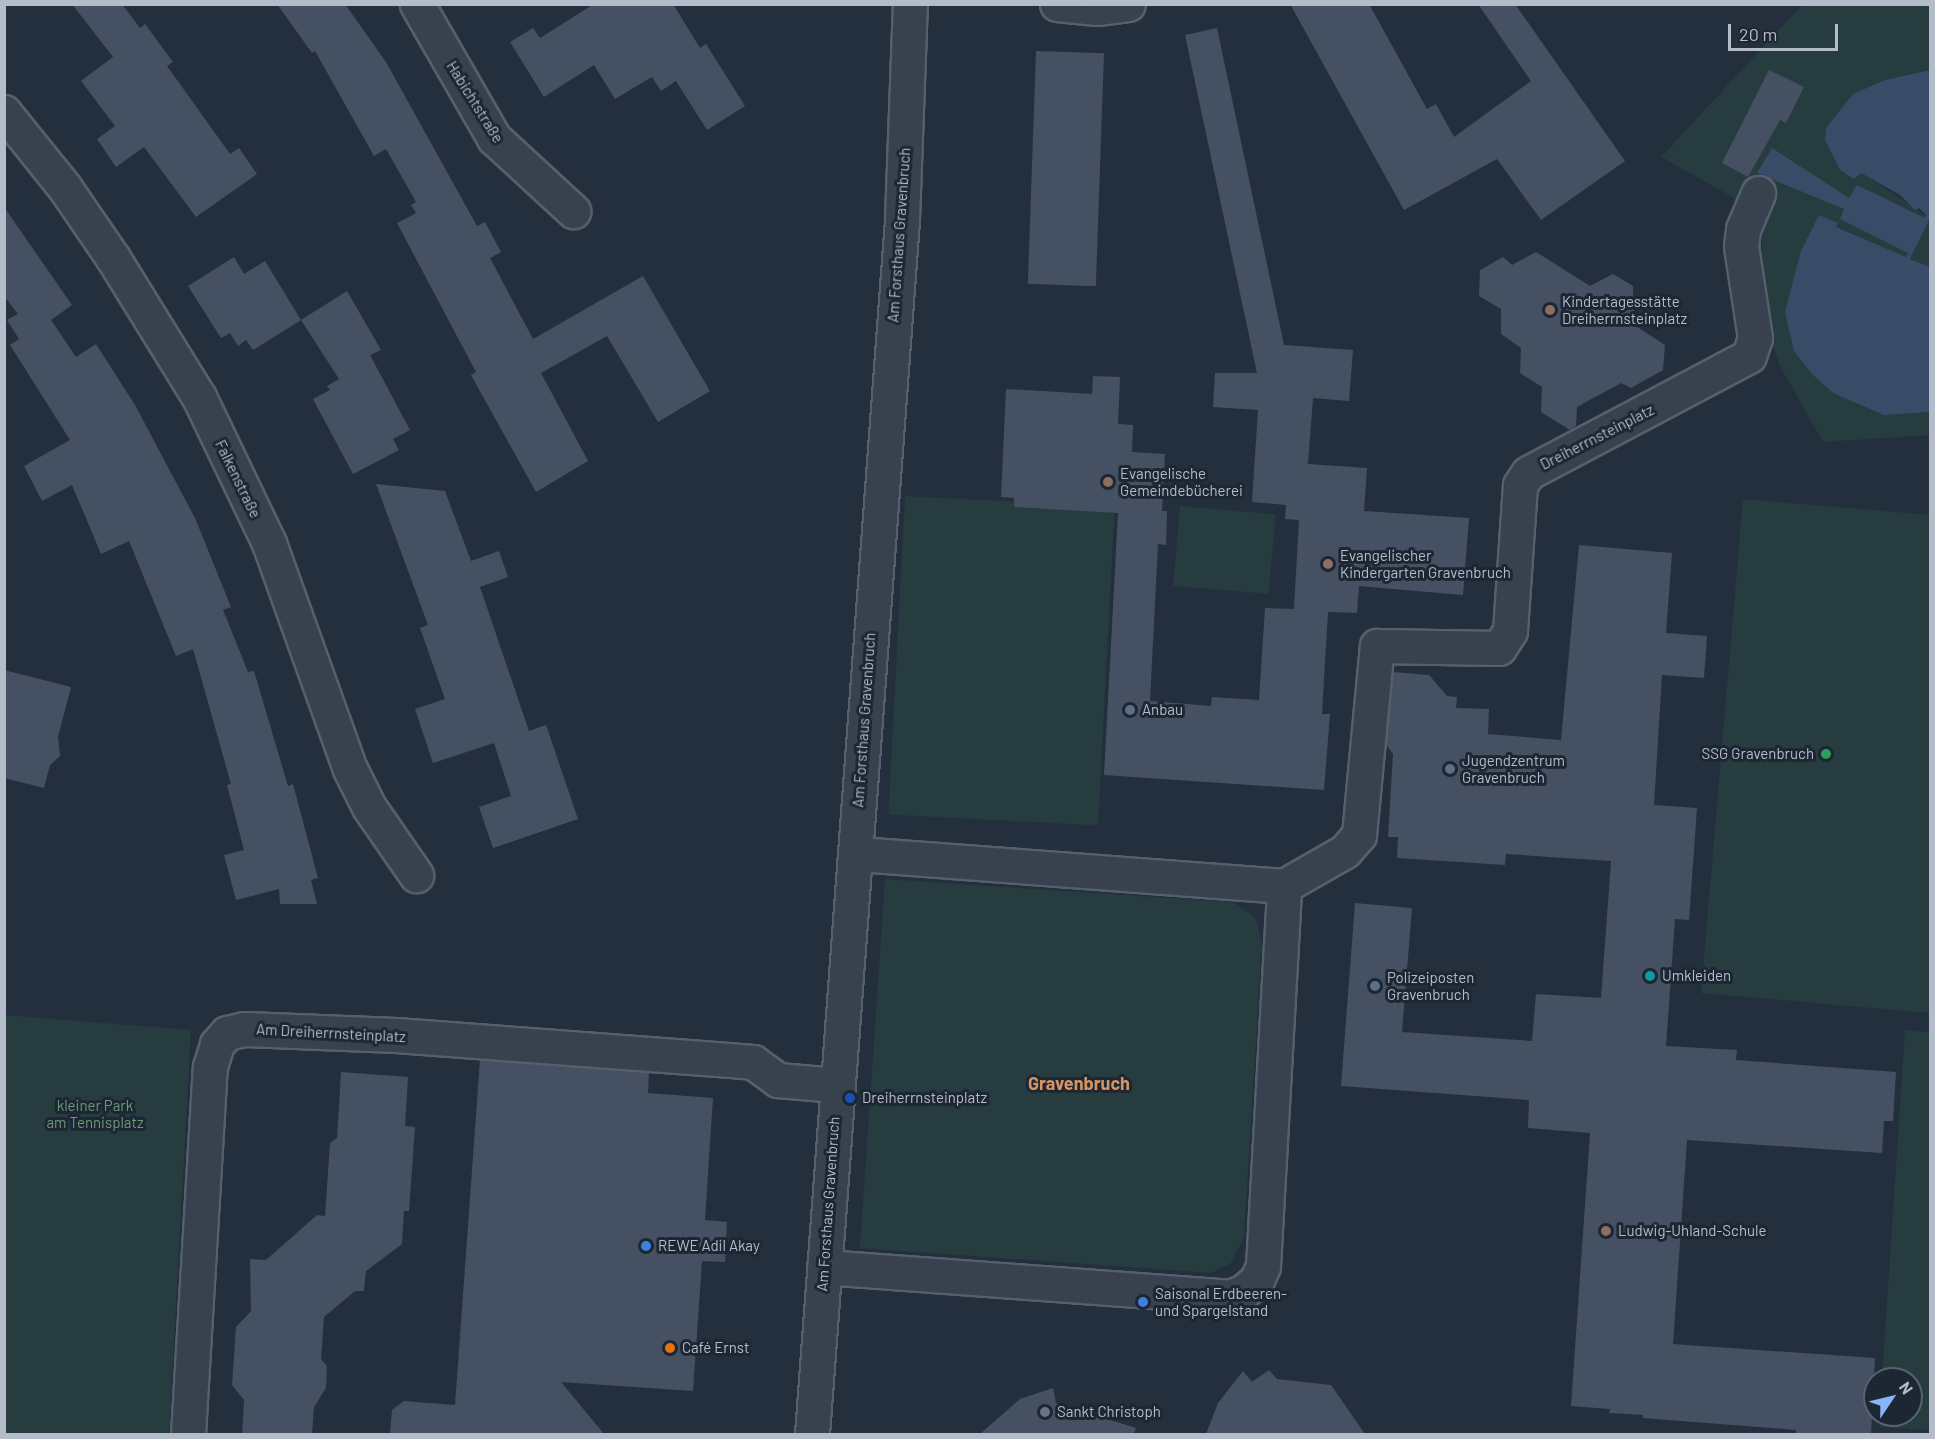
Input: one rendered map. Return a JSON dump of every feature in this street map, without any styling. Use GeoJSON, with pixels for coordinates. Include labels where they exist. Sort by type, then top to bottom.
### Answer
{"type":"FeatureCollection","features":[{"type":"Feature","properties":{"kind":"street","name":"Habichtstraße"},"geometry":{"type":"LineString","coordinates":[[417,4],[494,138],[573,212]]}},
{"type":"Feature","properties":{"kind":"street","name":"Am Forsthaus Gravenbruch"},"geometry":{"type":"LineString","coordinates":[[812,1434],[836,1085],[902,219],[910,4]]}},
{"type":"Feature","properties":{"kind":"street"},"geometry":{"type":"LineString","coordinates":[[1057,4],[1097,8],[1128,4]]}},
{"type":"Feature","properties":{"kind":"street","name":"Falkenstraße"},"geometry":{"type":"LineString","coordinates":[[4,112],[113,258],[199,397],[269,543],[350,769],[369,807],[416,875]]}},
{"type":"Feature","properties":{"kind":"street","name":"Dreiherrnsteinplatz"},"geometry":{"type":"LineString","coordinates":[[1284,886],[1345,851],[1359,835],[1377,646],[1487,650],[1499,648],[1506,641],[1520,485],[1528,473],[1749,356],[1755,338],[1741,246],[1743,229],[1758,193]]}},
{"type":"Feature","properties":{"kind":"street"},"geometry":{"type":"LineString","coordinates":[[824,1267],[1229,1297],[1243,1292],[1257,1280],[1263,1266],[1284,886],[855,854]]}},
{"type":"Feature","properties":{"kind":"street","name":"Am Dreiherrnsteinplatz"},"geometry":{"type":"LineString","coordinates":[[188,1434],[210,1067],[217,1044],[227,1034],[245,1029],[396,1035],[753,1062],[778,1080],[836,1085]]}},
{"type":"Feature","properties":{"kind":"green space"},"geometry":{"type":"Polygon","coordinates":[[[1802,5],[1930,5],[1930,70],[1885,80],[1854,179],[1861,173],[1930,218],[1930,267],[1836,227],[1838,223],[1819,215],[1884,415],[1930,412],[1930,435],[1823,442],[1780,366],[1756,297],[1765,215],[1661,157],[1802,5]]]}},
{"type":"Feature","properties":{"kind":"green space"},"geometry":{"type":"Polygon","coordinates":[[[905,496],[1115,507],[1098,826],[888,815],[905,496]]]}},
{"type":"Feature","properties":{"kind":"green space","name":"SSG Gravenbruch"},"geometry":{"type":"Polygon","coordinates":[[[1743,499],[1930,515],[1930,1013],[1701,993],[1743,499]]]}},
{"type":"Feature","properties":{"kind":"green space"},"geometry":{"type":"Polygon","coordinates":[[[1180,506],[1276,514],[1269,594],[1173,586],[1180,506]]]}},
{"type":"Feature","properties":{"kind":"green space"},"geometry":{"type":"Polygon","coordinates":[[[885,879],[1233,902],[1255,917],[1262,942],[1244,1237],[1231,1263],[1211,1273],[860,1248],[885,879]]]}},
{"type":"Feature","properties":{"kind":"green space","name":"kleiner Park am Tennisplatz"},"geometry":{"type":"Polygon","coordinates":[[[4,1015],[191,1030],[169,1434],[5,1434],[4,1015]]]}},
{"type":"Feature","properties":{"kind":"green space"},"geometry":{"type":"Polygon","coordinates":[[[1905,1030],[1930,1032],[1930,1430],[1879,1427],[1923,1427],[1923,1367],[1883,1367],[1905,1030]]]}},
{"type":"Feature","properties":{"kind":"water"},"geometry":{"type":"Polygon","coordinates":[[[1930,70],[1930,218],[1910,259],[1930,267],[1930,412],[1884,415],[1833,393],[1812,374],[1794,351],[1785,312],[1801,251],[1819,215],[1838,223],[1836,227],[1906,257],[1908,253],[1840,219],[1844,209],[1757,173],[1772,148],[1849,198],[1857,185],[1925,218],[1926,215],[1919,208],[1915,210],[1900,195],[1861,173],[1854,179],[1840,170],[1825,140],[1826,128],[1853,94],[1885,80],[1930,70]]]}},
{"type":"Feature","properties":{"kind":"building"},"geometry":{"type":"Polygon","coordinates":[[[72,4],[122,4],[140,28],[145,24],[173,62],[167,66],[230,154],[239,148],[257,174],[196,217],[144,147],[116,167],[97,139],[115,126],[81,81],[113,57],[72,4]]]}},
{"type":"Feature","properties":{"kind":"building"},"geometry":{"type":"Polygon","coordinates":[[[277,4],[345,4],[386,62],[477,226],[485,222],[501,252],[490,258],[533,339],[643,276],[710,391],[658,422],[607,336],[541,373],[588,461],[536,492],[471,375],[476,372],[397,223],[416,213],[411,205],[416,202],[386,149],[374,156],[315,51],[312,53],[277,4]]]}},
{"type":"Feature","properties":{"kind":"building"},"geometry":{"type":"Polygon","coordinates":[[[594,4],[673,4],[700,48],[706,44],[745,106],[707,130],[676,81],[661,91],[652,77],[615,99],[594,65],[544,97],[510,42],[533,28],[540,38],[594,4]]]}},
{"type":"Feature","properties":{"kind":"building"},"geometry":{"type":"Polygon","coordinates":[[[1290,4],[1369,4],[1427,109],[1436,104],[1454,137],[1531,81],[1478,4],[1515,4],[1625,161],[1541,220],[1497,159],[1404,210],[1290,4]]]}},
{"type":"Feature","properties":{"kind":"building"},"geometry":{"type":"Polygon","coordinates":[[[1217,28],[1284,345],[1353,350],[1349,401],[1313,398],[1308,464],[1367,468],[1364,511],[1469,518],[1463,595],[1359,586],[1357,613],[1328,612],[1322,714],[1330,714],[1324,790],[1104,775],[1118,513],[1014,507],[1014,498],[1001,497],[1006,389],[1092,394],[1093,376],[1120,377],[1118,424],[1133,425],[1132,452],[1165,454],[1162,511],[1167,511],[1166,545],[1158,544],[1150,701],[1211,706],[1212,697],[1259,700],[1265,608],[1294,609],[1299,520],[1285,519],[1286,505],[1252,502],[1258,410],[1213,407],[1215,373],[1257,373],[1185,35],[1217,28]]]}},
{"type":"Feature","properties":{"kind":"building"},"geometry":{"type":"Polygon","coordinates":[[[1036,51],[1104,53],[1096,286],[1028,284],[1036,51]]]}},
{"type":"Feature","properties":{"kind":"building"},"geometry":{"type":"Polygon","coordinates":[[[1769,70],[1804,87],[1786,123],[1780,120],[1748,177],[1722,163],[1769,70]]]}},
{"type":"Feature","properties":{"kind":"building"},"geometry":{"type":"Polygon","coordinates":[[[4,207],[72,305],[51,320],[76,357],[96,344],[135,405],[195,518],[231,607],[223,610],[248,672],[254,671],[288,786],[293,784],[318,878],[311,880],[317,904],[280,904],[279,889],[236,900],[224,855],[244,850],[227,785],[231,784],[193,649],[176,656],[129,541],[101,554],[72,485],[42,501],[24,466],[70,440],[10,345],[19,339],[7,320],[18,314],[4,296],[4,207]]]}},
{"type":"Feature","properties":{"kind":"building"},"geometry":{"type":"Polygon","coordinates":[[[1536,252],[1590,286],[1613,274],[1633,286],[1634,325],[1665,345],[1663,370],[1631,388],[1621,383],[1577,407],[1576,426],[1570,430],[1541,412],[1542,387],[1520,373],[1521,348],[1501,334],[1501,309],[1479,296],[1480,270],[1503,257],[1512,265],[1536,252]]]}},
{"type":"Feature","properties":{"kind":"building"},"geometry":{"type":"Polygon","coordinates":[[[234,257],[244,274],[265,261],[301,320],[253,350],[246,340],[238,346],[230,333],[221,338],[188,286],[234,257]]]}},
{"type":"Feature","properties":{"kind":"building"},"geometry":{"type":"Polygon","coordinates":[[[347,291],[381,350],[370,355],[410,430],[393,439],[399,450],[353,474],[313,399],[330,390],[327,386],[339,379],[301,320],[347,291]]]}},
{"type":"Feature","properties":{"kind":"building"},"geometry":{"type":"Polygon","coordinates":[[[376,484],[445,491],[471,561],[499,551],[508,577],[480,587],[529,731],[546,725],[578,819],[493,848],[479,807],[511,796],[494,743],[433,763],[415,709],[445,699],[420,628],[428,625],[376,484]]]}},
{"type":"Feature","properties":{"kind":"building"},"geometry":{"type":"Polygon","coordinates":[[[1579,545],[1672,553],[1666,633],[1707,636],[1704,678],[1662,675],[1654,805],[1697,808],[1689,920],[1675,919],[1666,1046],[1737,1050],[1736,1060],[1896,1072],[1893,1121],[1884,1121],[1882,1153],[1687,1140],[1673,1344],[1875,1358],[1875,1367],[1863,1367],[1863,1427],[1871,1427],[1871,1434],[1796,1434],[1796,1430],[1643,1418],[1643,1415],[1609,1413],[1610,1409],[1571,1406],[1590,1133],[1528,1128],[1529,1100],[1341,1086],[1355,903],[1412,908],[1402,1032],[1532,1041],[1536,994],[1601,998],[1611,861],[1506,854],[1505,865],[1397,858],[1398,837],[1388,837],[1393,754],[1386,744],[1393,672],[1429,675],[1447,696],[1457,697],[1456,708],[1489,709],[1488,734],[1561,740],[1579,545]]]}},
{"type":"Feature","properties":{"kind":"building"},"geometry":{"type":"Polygon","coordinates":[[[4,670],[71,687],[58,737],[60,756],[50,765],[44,788],[4,778],[4,670]]]}},
{"type":"Feature","properties":{"kind":"building"},"geometry":{"type":"Polygon","coordinates":[[[480,1060],[649,1073],[648,1093],[713,1098],[705,1220],[727,1222],[725,1262],[702,1261],[693,1391],[561,1382],[604,1434],[390,1434],[392,1410],[404,1401],[455,1405],[480,1060]]]}},
{"type":"Feature","properties":{"kind":"building"},"geometry":{"type":"Polygon","coordinates":[[[341,1072],[408,1077],[405,1126],[415,1127],[409,1211],[404,1211],[402,1244],[366,1271],[364,1291],[355,1291],[324,1317],[321,1359],[327,1366],[326,1388],[314,1407],[312,1434],[242,1434],[244,1400],[232,1385],[236,1327],[251,1311],[250,1259],[266,1260],[317,1215],[325,1216],[330,1143],[337,1138],[341,1072]]]}},
{"type":"Feature","properties":{"kind":"building"},"geometry":{"type":"Polygon","coordinates":[[[1269,1370],[1277,1379],[1331,1385],[1365,1434],[1206,1434],[1218,1403],[1243,1371],[1252,1382],[1269,1370]]]}},
{"type":"Feature","properties":{"kind":"building","name":"Sankt Christoph"},"geometry":{"type":"Polygon","coordinates":[[[1053,1388],[1056,1403],[1136,1428],[1134,1434],[980,1434],[1020,1399],[1053,1388]]]}},
{"type":"Feature","properties":{"kind":"place","name":"Kindertagesstätte Dreiherrnsteinplatz"},"geometry":{"type":"Point","coordinates":[1550,310]}},
{"type":"Feature","properties":{"kind":"place","name":"Evangelische Gemeindebücherei"},"geometry":{"type":"Point","coordinates":[1108,482]}},
{"type":"Feature","properties":{"kind":"place","name":"Evangelischer Kindergarten Gravenbruch"},"geometry":{"type":"Point","coordinates":[1328,564]}},
{"type":"Feature","properties":{"kind":"place","name":"Anbau"},"geometry":{"type":"Point","coordinates":[1130,710]}},
{"type":"Feature","properties":{"kind":"place","name":"SSG Gravenbruch"},"geometry":{"type":"Point","coordinates":[1826,754]}},
{"type":"Feature","properties":{"kind":"place","name":"Jugendzentrum Gravenbruch"},"geometry":{"type":"Point","coordinates":[1450,769]}},
{"type":"Feature","properties":{"kind":"place","name":"Umkleiden"},"geometry":{"type":"Point","coordinates":[1650,976]}},
{"type":"Feature","properties":{"kind":"place","name":"Polizeiposten Gravenbruch"},"geometry":{"type":"Point","coordinates":[1375,986]}},
{"type":"Feature","properties":{"kind":"place","name":"Dreiherrnsteinplatz"},"geometry":{"type":"Point","coordinates":[850,1098]}},
{"type":"Feature","properties":{"kind":"place","name":"Ludwig-Uhland-Schule"},"geometry":{"type":"Point","coordinates":[1606,1231]}},
{"type":"Feature","properties":{"kind":"place","name":"REWE Adil Akay"},"geometry":{"type":"Point","coordinates":[646,1246]}},
{"type":"Feature","properties":{"kind":"place","name":"Saisonal Erdbeeren- und Spargelstand"},"geometry":{"type":"Point","coordinates":[1143,1302]}},
{"type":"Feature","properties":{"kind":"place","name":"Café Ernst"},"geometry":{"type":"Point","coordinates":[670,1348]}},
{"type":"Feature","properties":{"kind":"place","name":"Sankt Christoph"},"geometry":{"type":"Point","coordinates":[1045,1412]}},
{"type":"Feature","properties":{"kind":"district","name":"Gravenbruch"},"geometry":{"type":"Point","coordinates":[1079,1083]}}]}
